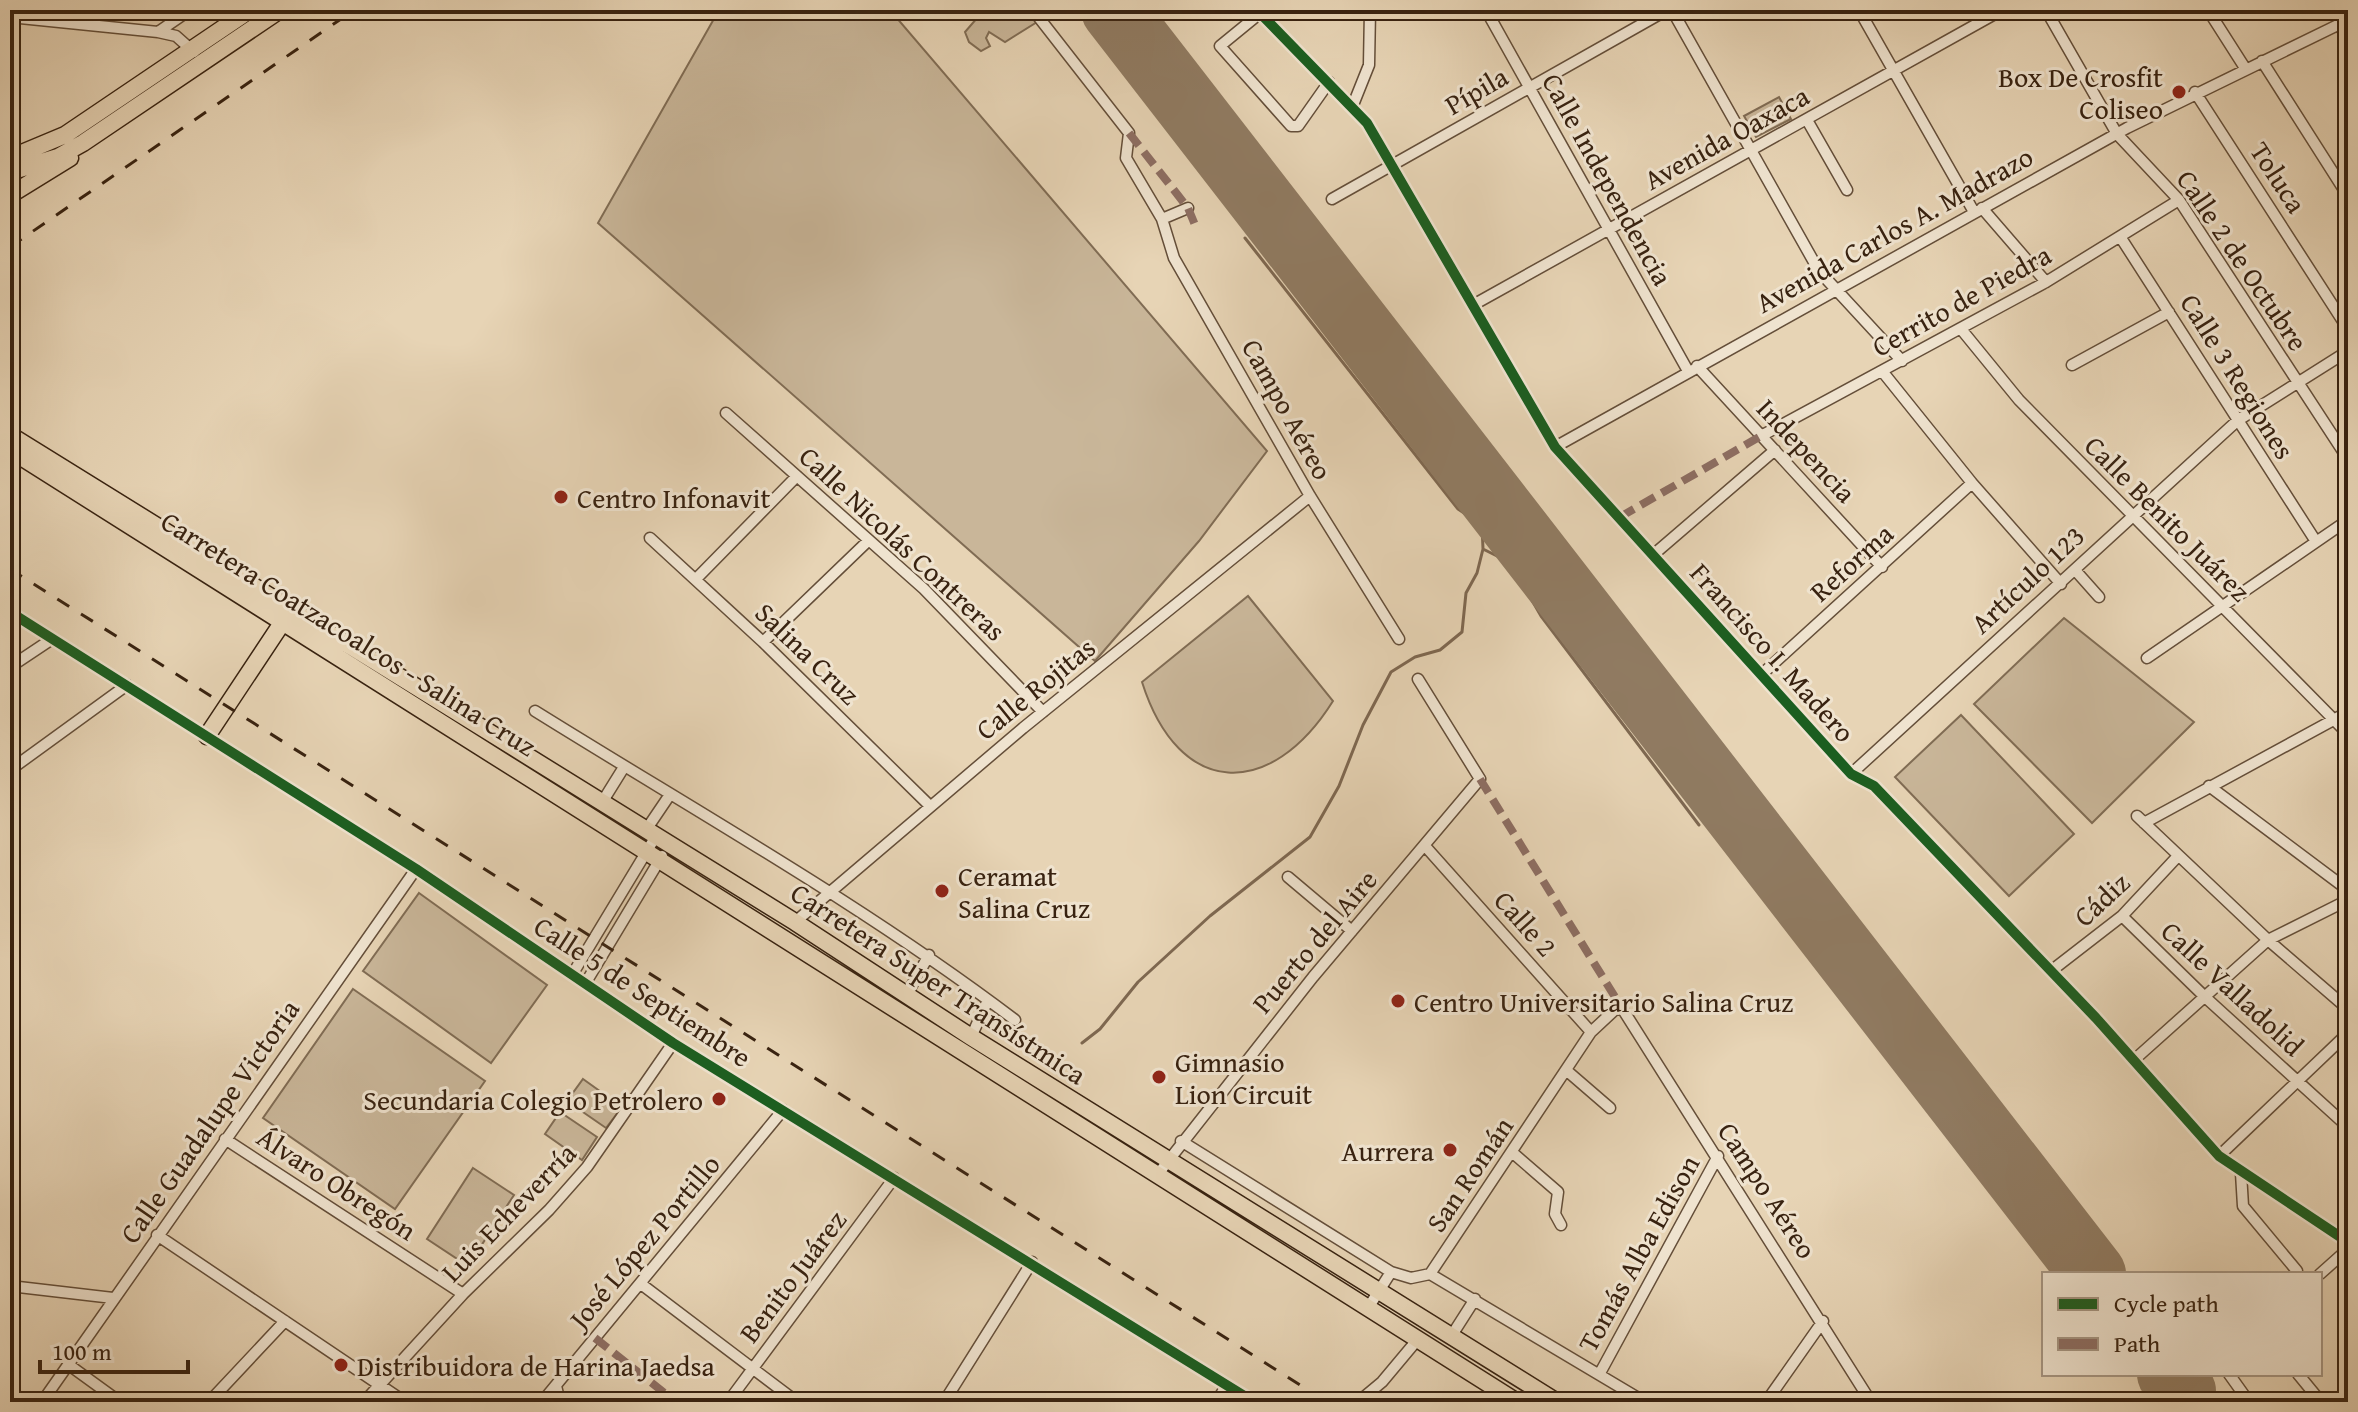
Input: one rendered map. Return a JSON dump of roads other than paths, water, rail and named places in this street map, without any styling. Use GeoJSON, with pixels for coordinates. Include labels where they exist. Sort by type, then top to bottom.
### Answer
{"type":"FeatureCollection","features":[{"type":"Feature","properties":{"kind":"main road"},"geometry":{"type":"LineString","coordinates":[[10,195],[77,154],[149,99],[250,10]]}},
{"type":"Feature","properties":{"kind":"main road"},"geometry":{"type":"LineString","coordinates":[[10,158],[65,135],[280,10]]}},
{"type":"Feature","properties":{"kind":"main road"},"geometry":{"type":"LineString","coordinates":[[10,172],[58,157],[149,99]]}},
{"type":"Feature","properties":{"kind":"main road","name":"Carretera Super Transístmica"},"geometry":{"type":"LineString","coordinates":[[10,435],[286,615],[795,922],[971,1037],[1557,1402]]}},
{"type":"Feature","properties":{"kind":"main road","name":"Carretera Coatzacoalcos - Salina Cruz"},"geometry":{"type":"LineString","coordinates":[[10,450],[286,615],[654,856]]}},
{"type":"Feature","properties":{"kind":"main road"},"geometry":{"type":"LineString","coordinates":[[207,736],[286,615]]}},
{"type":"Feature","properties":{"kind":"main road","name":"Carretera Super Transístmica"},"geometry":{"type":"LineString","coordinates":[[654,856],[1517,1402]]}},
{"type":"Feature","properties":{"kind":"street"},"geometry":{"type":"LineString","coordinates":[[158,32],[190,10]]}},
{"type":"Feature","properties":{"kind":"street","name":"Campo Aéreo"},"geometry":{"type":"LineString","coordinates":[[1033,10],[1129,133],[1126,158],[1162,219],[1174,258],[1310,496],[1399,639]]}},
{"type":"Feature","properties":{"kind":"street"},"geometry":{"type":"LineString","coordinates":[[1353,105],[1369,65],[1370,10]]}},
{"type":"Feature","properties":{"kind":"street","name":"Calle Independencia"},"geometry":{"type":"LineString","coordinates":[[1486,10],[1609,229],[1692,368]]}},
{"type":"Feature","properties":{"kind":"street"},"geometry":{"type":"LineString","coordinates":[[1670,10],[1819,271],[1902,361]]}},
{"type":"Feature","properties":{"kind":"street","name":"Pípila"},"geometry":{"type":"LineString","coordinates":[[1332,199],[1670,10]]}},
{"type":"Feature","properties":{"kind":"street"},"geometry":{"type":"LineString","coordinates":[[1859,10],[1978,210],[2046,282]]}},
{"type":"Feature","properties":{"kind":"street","name":"Avenida Oaxaca"},"geometry":{"type":"LineString","coordinates":[[1473,305],[2002,10]]}},
{"type":"Feature","properties":{"kind":"street","name":"Calle 2 de Octubre"},"geometry":{"type":"LineString","coordinates":[[2046,10],[2117,134],[2179,200],[2348,459]]}},
{"type":"Feature","properties":{"kind":"street"},"geometry":{"type":"LineString","coordinates":[[2208,10],[2245,68]]}},
{"type":"Feature","properties":{"kind":"street"},"geometry":{"type":"LineString","coordinates":[[1261,11],[1220,46],[1291,126],[1298,126],[1329,82]]}},
{"type":"Feature","properties":{"kind":"street","name":"Francisco I. Madero"},"geometry":{"type":"LineString","coordinates":[[1261,11],[1353,105],[1393,165],[1555,447],[1851,774],[1874,786],[2134,1060],[2219,1156],[2348,1242]]}},
{"type":"Feature","properties":{"kind":"street"},"geometry":{"type":"LineString","coordinates":[[10,17],[158,32],[176,36],[198,56]]}},
{"type":"Feature","properties":{"kind":"street"},"geometry":{"type":"LineString","coordinates":[[2344,23],[2348,38]]}},
{"type":"Feature","properties":{"kind":"street","name":"Avenida Carlos A. Madrazo"},"geometry":{"type":"LineString","coordinates":[[1555,447],[1692,368],[2195,92],[2344,23]]}},
{"type":"Feature","properties":{"kind":"street"},"geometry":{"type":"LineString","coordinates":[[2262,61],[2348,196]]}},
{"type":"Feature","properties":{"kind":"street","name":"Toluca"},"geometry":{"type":"LineString","coordinates":[[2195,92],[2348,329]]}},
{"type":"Feature","properties":{"kind":"street"},"geometry":{"type":"LineString","coordinates":[[1807,120],[1847,190]]}},
{"type":"Feature","properties":{"kind":"street","name":"Cerrito de Piedra"},"geometry":{"type":"LineString","coordinates":[[1761,436],[2046,282],[2179,200]]}},
{"type":"Feature","properties":{"kind":"street"},"geometry":{"type":"LineString","coordinates":[[1162,219],[1188,208]]}},
{"type":"Feature","properties":{"kind":"street","name":"Calle 3 Regiones"},"geometry":{"type":"LineString","coordinates":[[2121,238],[2315,540]]}},
{"type":"Feature","properties":{"kind":"street"},"geometry":{"type":"LineString","coordinates":[[2072,365],[2169,312]]}},
{"type":"Feature","properties":{"kind":"street","name":"Calle Benito Juárez"},"geometry":{"type":"LineString","coordinates":[[1961,329],[2019,400],[2348,734]]}},
{"type":"Feature","properties":{"kind":"street","name":"Artículo 123"},"geometry":{"type":"LineString","coordinates":[[1851,774],[2061,584],[2130,515],[2237,421],[2348,351]]}},
{"type":"Feature","properties":{"kind":"street","name":"Indepencia"},"geometry":{"type":"LineString","coordinates":[[1692,368],[1775,450],[1882,567]]}},
{"type":"Feature","properties":{"kind":"street"},"geometry":{"type":"LineString","coordinates":[[1882,371],[1972,483],[2061,584]]}},
{"type":"Feature","properties":{"kind":"street","name":"Calle Nicolás Contreras"},"geometry":{"type":"LineString","coordinates":[[726,413],[924,589],[1043,712]]}},
{"type":"Feature","properties":{"kind":"street"},"geometry":{"type":"LineString","coordinates":[[1653,555],[1775,450]]}},
{"type":"Feature","properties":{"kind":"street"},"geometry":{"type":"LineString","coordinates":[[696,579],[797,476]]}},
{"type":"Feature","properties":{"kind":"street","name":"Reforma"},"geometry":{"type":"LineString","coordinates":[[1761,675],[1972,483]]}},
{"type":"Feature","properties":{"kind":"street","name":"Calle Rojitas"},"geometry":{"type":"LineString","coordinates":[[795,922],[1043,712],[1310,496]]}},
{"type":"Feature","properties":{"kind":"street"},"geometry":{"type":"LineString","coordinates":[[2147,658],[2220,604],[2348,520]]}},
{"type":"Feature","properties":{"kind":"street","name":"Salina Cruz"},"geometry":{"type":"LineString","coordinates":[[650,538],[763,642],[930,806]]}},
{"type":"Feature","properties":{"kind":"street"},"geometry":{"type":"LineString","coordinates":[[763,642],[869,540]]}},
{"type":"Feature","properties":{"kind":"street"},"geometry":{"type":"LineString","coordinates":[[2075,570],[2099,597]]}},
{"type":"Feature","properties":{"kind":"street","name":"Calle 5 de Septiembre"},"geometry":{"type":"LineString","coordinates":[[10,612],[416,869],[673,1043],[1032,1262],[1254,1402]]}},
{"type":"Feature","properties":{"kind":"street"},"geometry":{"type":"LineString","coordinates":[[10,667],[52,639]]}},
{"type":"Feature","properties":{"kind":"street","name":"Puerto del Aire"},"geometry":{"type":"LineString","coordinates":[[1158,1174],[1181,1141],[1352,931],[1480,779],[1418,679]]}},
{"type":"Feature","properties":{"kind":"street"},"geometry":{"type":"LineString","coordinates":[[10,770],[127,685]]}},
{"type":"Feature","properties":{"kind":"street"},"geometry":{"type":"LineString","coordinates":[[535,711],[669,796],[774,855],[929,955],[1015,1020]]}},
{"type":"Feature","properties":{"kind":"street"},"geometry":{"type":"LineString","coordinates":[[2345,1002],[2268,940],[2140,819],[2348,712]]}},
{"type":"Feature","properties":{"kind":"street"},"geometry":{"type":"LineString","coordinates":[[601,804],[624,767]]}},
{"type":"Feature","properties":{"kind":"street"},"geometry":{"type":"LineString","coordinates":[[2209,786],[2348,890]]}},
{"type":"Feature","properties":{"kind":"street"},"geometry":{"type":"LineString","coordinates":[[585,984],[654,856],[669,796]]}},
{"type":"Feature","properties":{"kind":"street","name":"Calle 2"},"geometry":{"type":"LineString","coordinates":[[1425,846],[1591,1032]]}},
{"type":"Feature","properties":{"kind":"street"},"geometry":{"type":"LineString","coordinates":[[572,975],[654,856]]}},
{"type":"Feature","properties":{"kind":"street","name":"Cádiz"},"geometry":{"type":"LineString","coordinates":[[2051,971],[2122,916],[2178,856]]}},
{"type":"Feature","properties":{"kind":"street","name":"Calle Guadalupe Victoria"},"geometry":{"type":"LineString","coordinates":[[42,1402],[416,869]]}},
{"type":"Feature","properties":{"kind":"street"},"geometry":{"type":"LineString","coordinates":[[1288,877],[1352,931]]}},
{"type":"Feature","properties":{"kind":"street"},"geometry":{"type":"LineString","coordinates":[[2134,1060],[2268,940],[2348,900]]}},
{"type":"Feature","properties":{"kind":"street","name":"Calle Valladolid"},"geometry":{"type":"LineString","coordinates":[[2122,916],[2205,997],[2348,1127]]}},
{"type":"Feature","properties":{"kind":"street"},"geometry":{"type":"LineString","coordinates":[[907,994],[929,955]]}},
{"type":"Feature","properties":{"kind":"street"},"geometry":{"type":"LineString","coordinates":[[971,1037],[988,1000]]}},
{"type":"Feature","properties":{"kind":"street","name":"Campo Aéreo"},"geometry":{"type":"LineString","coordinates":[[1620,1005],[1823,1321],[1871,1402]]}},
{"type":"Feature","properties":{"kind":"street","name":"San Román"},"geometry":{"type":"LineString","coordinates":[[1391,1272],[1411,1278],[1430,1274],[1591,1032],[1620,1005]]}},
{"type":"Feature","properties":{"kind":"street"},"geometry":{"type":"LineString","coordinates":[[2219,1156],[2348,1033]]}},
{"type":"Feature","properties":{"kind":"street","name":"Luis Echeverría"},"geometry":{"type":"LineString","coordinates":[[364,1402],[463,1294],[549,1210],[587,1167],[673,1043]]}},
{"type":"Feature","properties":{"kind":"street"},"geometry":{"type":"LineString","coordinates":[[1566,1070],[1610,1108]]}},
{"type":"Feature","properties":{"kind":"street","name":"José López Portillo"},"geometry":{"type":"LineString","coordinates":[[542,1402],[783,1110]]}},
{"type":"Feature","properties":{"kind":"street","name":"Álvaro Obregón"},"geometry":{"type":"LineString","coordinates":[[225,1139],[463,1294]]}},
{"type":"Feature","properties":{"kind":"street"},"geometry":{"type":"LineString","coordinates":[[1181,1141],[1391,1272],[1368,1308]]}},
{"type":"Feature","properties":{"kind":"street"},"geometry":{"type":"LineString","coordinates":[[1513,1153],[1558,1192],[1555,1214],[1561,1225]]}},
{"type":"Feature","properties":{"kind":"street","name":"Tomás Alba Edison"},"geometry":{"type":"LineString","coordinates":[[1600,1373],[1718,1156]]}},
{"type":"Feature","properties":{"kind":"street"},"geometry":{"type":"LineString","coordinates":[[2241,1173],[2243,1206],[2297,1271]]}},
{"type":"Feature","properties":{"kind":"street","name":"Benito Juárez"},"geometry":{"type":"LineString","coordinates":[[728,1402],[894,1178]]}},
{"type":"Feature","properties":{"kind":"street"},"geometry":{"type":"LineString","coordinates":[[157,1235],[405,1402]]}},
{"type":"Feature","properties":{"kind":"street"},"geometry":{"type":"LineString","coordinates":[[2322,1272],[2348,1249]]}},
{"type":"Feature","properties":{"kind":"street"},"geometry":{"type":"LineString","coordinates":[[944,1402],[1032,1262]]}},
{"type":"Feature","properties":{"kind":"street"},"geometry":{"type":"LineString","coordinates":[[1430,1274],[1600,1373],[1628,1397],[1645,1402]]}},
{"type":"Feature","properties":{"kind":"street"},"geometry":{"type":"LineString","coordinates":[[641,1284],[797,1402]]}},
{"type":"Feature","properties":{"kind":"street"},"geometry":{"type":"LineString","coordinates":[[10,1286],[113,1298]]}},
{"type":"Feature","properties":{"kind":"street"},"geometry":{"type":"LineString","coordinates":[[1452,1335],[1475,1299]]}},
{"type":"Feature","properties":{"kind":"street"},"geometry":{"type":"LineString","coordinates":[[209,1402],[285,1321]]}},
{"type":"Feature","properties":{"kind":"street"},"geometry":{"type":"LineString","coordinates":[[1766,1402],[1823,1321]]}},
{"type":"Feature","properties":{"kind":"street"},"geometry":{"type":"LineString","coordinates":[[1358,1402],[1382,1382],[1418,1339]]}},
{"type":"Feature","properties":{"kind":"street"},"geometry":{"type":"LineString","coordinates":[[69,1365],[120,1402]]}},
{"type":"Feature","properties":{"kind":"street"},"geometry":{"type":"LineString","coordinates":[[2230,1376],[2249,1402]]}},
{"type":"Feature","properties":{"kind":"street"},"geometry":{"type":"LineString","coordinates":[[2300,1376],[2321,1402]]}},
{"type":"Feature","properties":{"kind":"street"},"geometry":{"type":"LineString","coordinates":[[1216,1402],[1227,1385]]}},
{"type":"Feature","properties":{"kind":"street"},"geometry":{"type":"LineString","coordinates":[[556,1386],[560,1402]]}},
{"type":"Feature","properties":{"kind":"waterway"},"geometry":{"type":"LineString","coordinates":[[1245,238],[1458,509],[1482,525],[1483,549],[1519,567],[1522,583],[1541,616],[1699,825]]}},
{"type":"Feature","properties":{"kind":"waterway"},"geometry":{"type":"LineString","coordinates":[[1082,1043],[1100,1029],[1138,982],[1210,916],[1310,837],[1339,786],[1363,725],[1391,672],[1415,657],[1440,650],[1462,632],[1466,593],[1477,573],[1483,549]]}},
{"type":"Feature","properties":{"kind":"railway"},"geometry":{"type":"LineString","coordinates":[[10,247],[354,10]]}},
{"type":"Feature","properties":{"kind":"railway"},"geometry":{"type":"LineString","coordinates":[[10,569],[1327,1402]]}},
{"type":"Feature","properties":{"kind":"place","name":"Box De Crosfit Coliseo"},"geometry":{"type":"Point","coordinates":[2179,92]}},
{"type":"Feature","properties":{"kind":"place","name":"Centro Infonavit"},"geometry":{"type":"Point","coordinates":[561,497]}},
{"type":"Feature","properties":{"kind":"place","name":"Ceramat Salina Cruz"},"geometry":{"type":"Point","coordinates":[942,891]}},
{"type":"Feature","properties":{"kind":"place","name":"Centro Universitario Salina Cruz"},"geometry":{"type":"Point","coordinates":[1398,1001]}},
{"type":"Feature","properties":{"kind":"place","name":"Gimnasio Lion Circuit"},"geometry":{"type":"Point","coordinates":[1159,1077]}},
{"type":"Feature","properties":{"kind":"place","name":"Secundaria Colegio Petrolero"},"geometry":{"type":"Point","coordinates":[719,1099]}},
{"type":"Feature","properties":{"kind":"place","name":"Aurrera"},"geometry":{"type":"Point","coordinates":[1450,1150]}},
{"type":"Feature","properties":{"kind":"place","name":"Distribuidora de Harina Jaedsa"},"geometry":{"type":"Point","coordinates":[341,1365]}}]}
